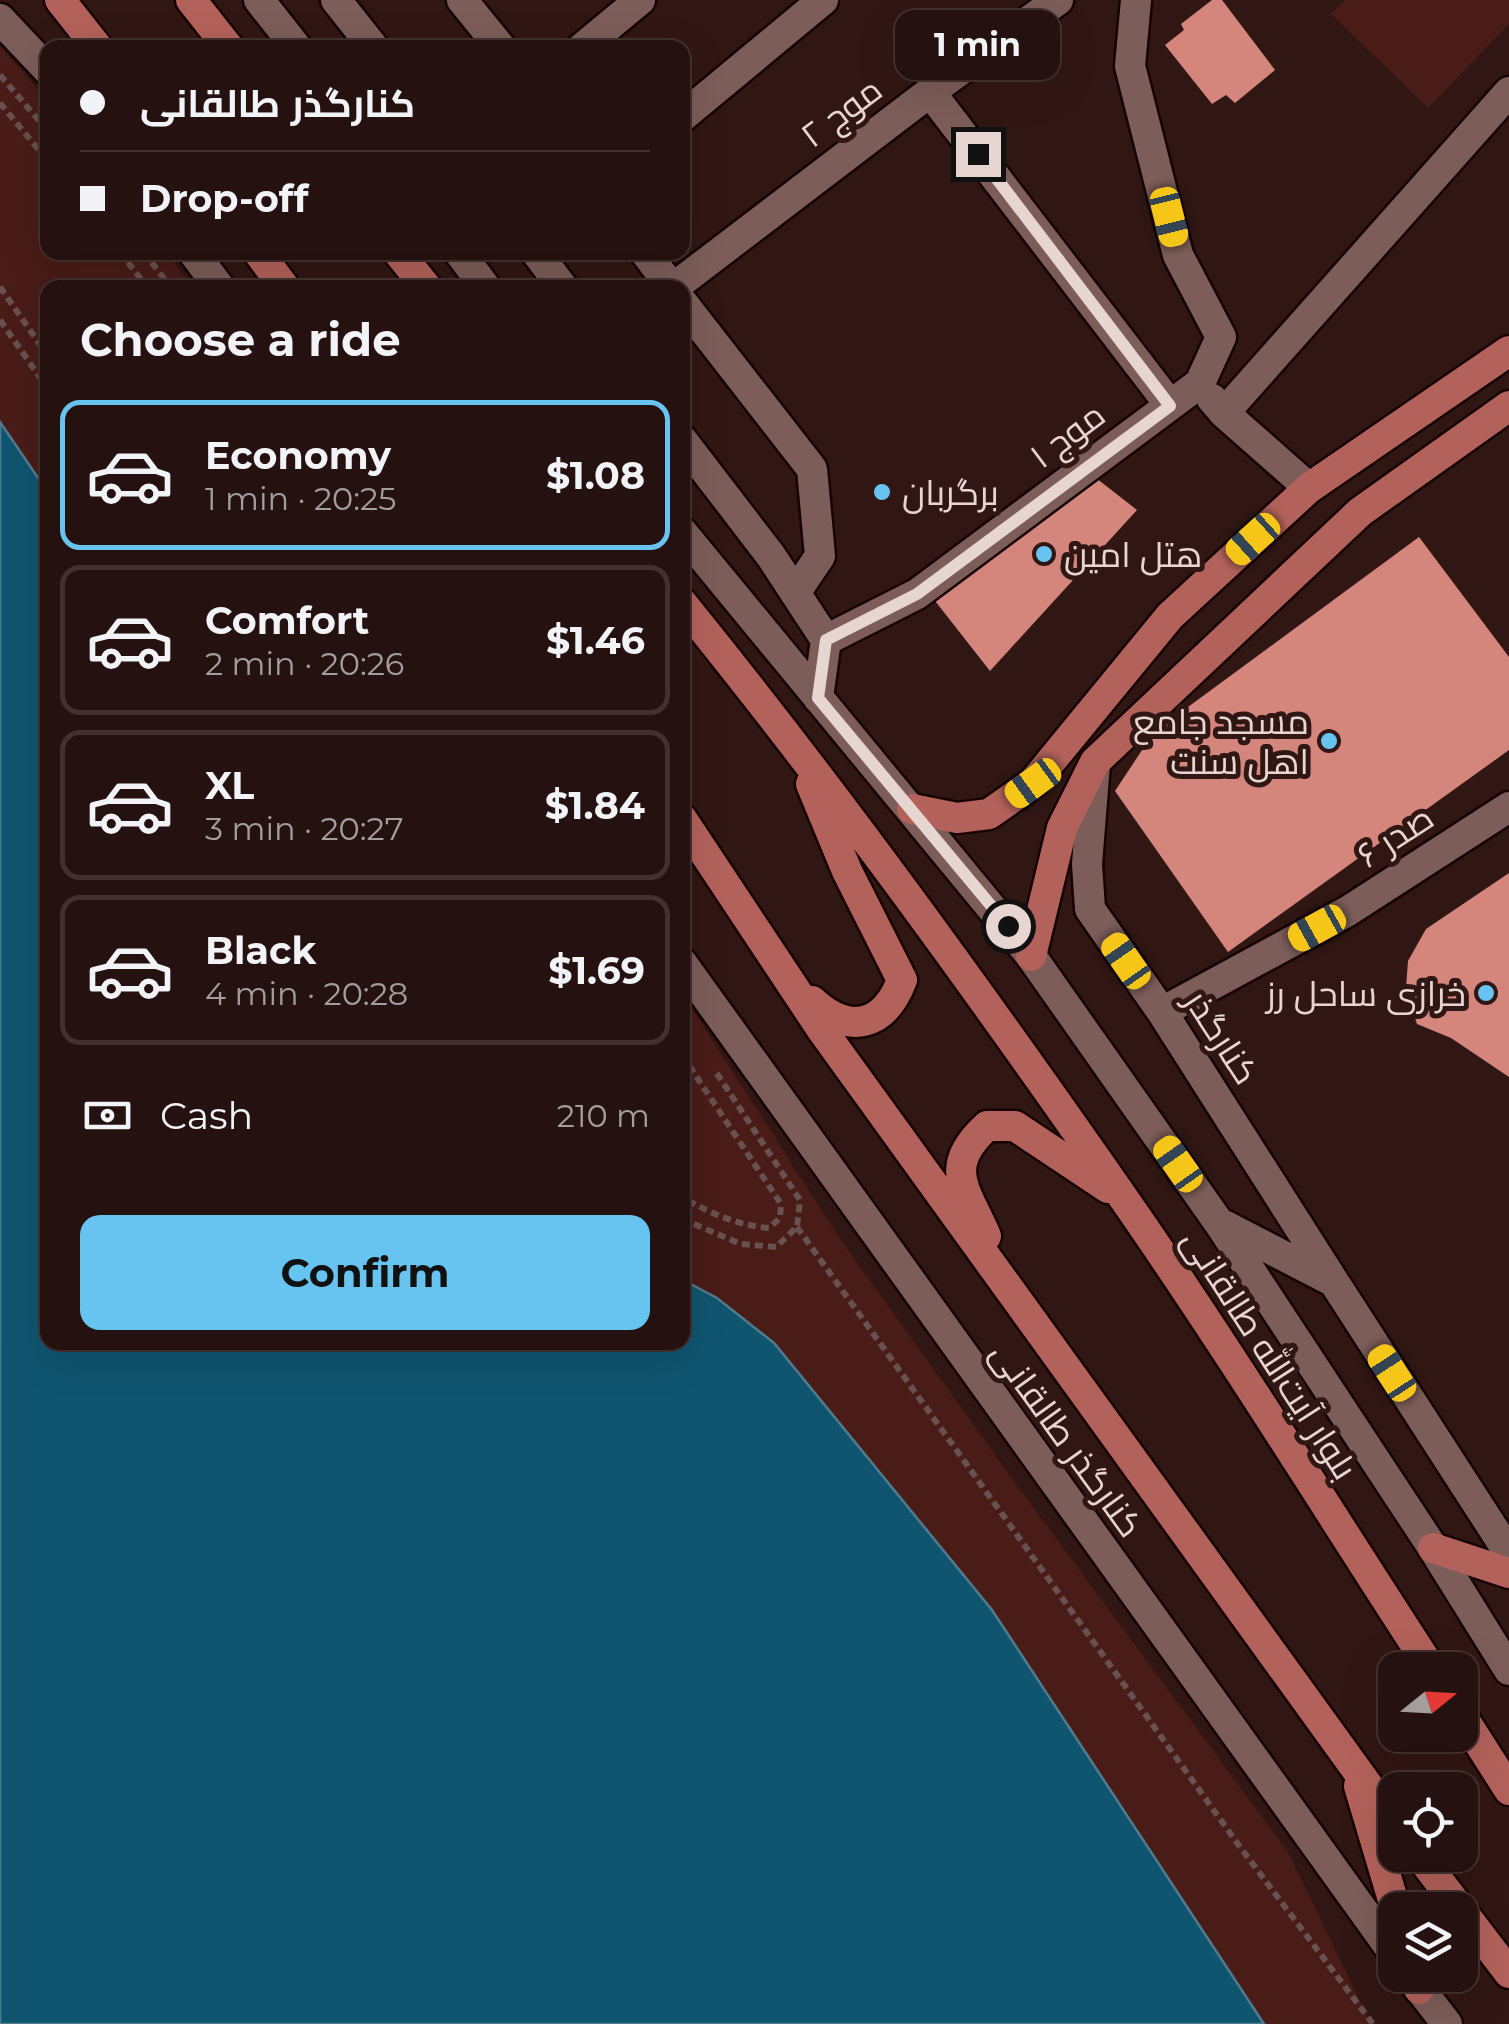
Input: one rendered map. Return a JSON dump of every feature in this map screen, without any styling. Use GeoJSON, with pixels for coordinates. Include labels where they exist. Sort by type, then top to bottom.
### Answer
{"type":"FeatureCollection","features":[{"type":"Feature","properties":{"kind":"main road"},"geometry":{"type":"LineString","coordinates":[[60,0],[92,40]]}},
{"type":"Feature","properties":{"kind":"main road"},"geometry":{"type":"LineString","coordinates":[[190,0],[223,40]]}},
{"type":"Feature","properties":{"kind":"main road"},"geometry":{"type":"LineString","coordinates":[[257,260],[277,280]]}},
{"type":"Feature","properties":{"kind":"main road"},"geometry":{"type":"LineString","coordinates":[[404,260],[421,280]]}},
{"type":"Feature","properties":{"kind":"main road"},"geometry":{"type":"LineString","coordinates":[[912,809],[957,818],[989,814],[1033,783],[1170,616],[1309,488],[1509,351]]}},
{"type":"Feature","properties":{"kind":"main road"},"geometry":{"type":"LineString","coordinates":[[1032,956],[1062,828],[1095,762],[1360,512],[1509,406]]}},
{"type":"Feature","properties":{"kind":"main road","name":"بلوار آیت‌الله طالقانی"},"geometry":{"type":"LineString","coordinates":[[690,612],[792,739],[994,1012],[1123,1198],[1420,1652]]}},
{"type":"Feature","properties":{"kind":"main road"},"geometry":{"type":"LineString","coordinates":[[792,739],[847,871],[902,980],[896,996],[884,1010],[864,1022],[844,1022],[824,1012],[795,986]]}},
{"type":"Feature","properties":{"kind":"main road"},"geometry":{"type":"LineString","coordinates":[[690,831],[822,1030],[1378,1801]]}},
{"type":"Feature","properties":{"kind":"main road"},"geometry":{"type":"LineString","coordinates":[[1010,1290],[960,1175],[965,1146],[987,1126],[1015,1126],[1123,1198]]}},
{"type":"Feature","properties":{"kind":"main road"},"geometry":{"type":"LineString","coordinates":[[1433,1548],[1509,1573]]}},
{"type":"Feature","properties":{"kind":"main road"},"geometry":{"type":"LineString","coordinates":[[1478,1741],[1509,1790]]}},
{"type":"Feature","properties":{"kind":"main road"},"geometry":{"type":"LineString","coordinates":[[1353,1769],[1391,1892]]}},
{"type":"Feature","properties":{"kind":"main road"},"geometry":{"type":"LineString","coordinates":[[1432,1872],[1509,1972]]}},
{"type":"Feature","properties":{"kind":"street"},"geometry":{"type":"LineString","coordinates":[[259,0],[291,40]]}},
{"type":"Feature","properties":{"kind":"street"},"geometry":{"type":"LineString","coordinates":[[336,0],[368,40]]}},
{"type":"Feature","properties":{"kind":"street"},"geometry":{"type":"LineString","coordinates":[[462,0],[494,40]]}},
{"type":"Feature","properties":{"kind":"street"},"geometry":{"type":"LineString","coordinates":[[592,40],[640,0]]}},
{"type":"Feature","properties":{"kind":"street"},"geometry":{"type":"LineString","coordinates":[[690,109],[823,0]]}},
{"type":"Feature","properties":{"kind":"street","name":"موج ۲"},"geometry":{"type":"LineString","coordinates":[[683,280],[1058,0]]}},
{"type":"Feature","properties":{"kind":"street"},"geometry":{"type":"LineString","coordinates":[[1136,0],[1130,66],[1178,255],[1221,337],[1200,384],[1224,413],[1309,488]]}},
{"type":"Feature","properties":{"kind":"street"},"geometry":{"type":"LineString","coordinates":[[0,19],[40,62]]}},
{"type":"Feature","properties":{"kind":"street"},"geometry":{"type":"LineString","coordinates":[[930,92],[1170,406]]}},
{"type":"Feature","properties":{"kind":"street"},"geometry":{"type":"LineString","coordinates":[[1224,413],[1509,92]]}},
{"type":"Feature","properties":{"kind":"street"},"geometry":{"type":"LineString","coordinates":[[690,312],[812,469],[820,556],[796,593]]}},
{"type":"Feature","properties":{"kind":"street","name":"موج ۱"},"geometry":{"type":"LineString","coordinates":[[826,640],[917,594],[1200,384]]}},
{"type":"Feature","properties":{"kind":"street"},"geometry":{"type":"LineString","coordinates":[[690,451],[796,593],[826,640],[818,698]]}},
{"type":"Feature","properties":{"kind":"street"},"geometry":{"type":"LineString","coordinates":[[690,542],[1032,956],[1220,1223],[1509,1670]]}},
{"type":"Feature","properties":{"kind":"street","name":"کنارگذر"},"geometry":{"type":"LineString","coordinates":[[1095,762],[1087,864],[1090,909],[1162,1012],[1509,1554]]}},
{"type":"Feature","properties":{"kind":"street","name":"صدر ۶"},"geometry":{"type":"LineString","coordinates":[[1162,1012],[1348,912],[1509,808]]}},
{"type":"Feature","properties":{"kind":"street","name":"کنارگذر طالقانی"},"geometry":{"type":"LineString","coordinates":[[690,974],[1378,1931]]}},
{"type":"Feature","properties":{"kind":"street","name":"کنارگذر"},"geometry":{"type":"LineString","coordinates":[[1220,1223],[1334,1282]]}},
{"type":"Feature","properties":{"kind":"street"},"geometry":{"type":"LineString","coordinates":[[1416,1992],[1420,2024]]}},
{"type":"Feature","properties":{"kind":"street"},"geometry":{"type":"LineString","coordinates":[[1423,1992],[1446,2024]]}},
{"type":"Feature","properties":{"kind":"path"},"geometry":{"type":"LineString","coordinates":[[0,75],[40,122]]}},
{"type":"Feature","properties":{"kind":"path"},"geometry":{"type":"LineString","coordinates":[[0,103],[40,151]]}},
{"type":"Feature","properties":{"kind":"path"},"geometry":{"type":"LineString","coordinates":[[126,260],[142,280]]}},
{"type":"Feature","properties":{"kind":"path"},"geometry":{"type":"LineString","coordinates":[[0,287],[40,344]]}},
{"type":"Feature","properties":{"kind":"path"},"geometry":{"type":"LineString","coordinates":[[0,320],[40,378]]}},
{"type":"Feature","properties":{"kind":"path"},"geometry":{"type":"LineString","coordinates":[[690,1068],[782,1204],[780,1218],[769,1228],[745,1226],[690,1202]]}},
{"type":"Feature","properties":{"kind":"path"},"geometry":{"type":"LineString","coordinates":[[690,1222],[742,1244],[776,1247],[797,1226],[800,1200],[715,1070]]}},
{"type":"Feature","properties":{"kind":"path"},"geometry":{"type":"LineString","coordinates":[[797,1226],[1240,1848],[1373,2024]]}},
{"type":"Feature","properties":{"kind":"shaded area"},"geometry":{"type":"Polygon","coordinates":[[[1345,0],[1509,0],[1509,24],[1428,108],[1331,14],[1345,0]]]}},
{"type":"Feature","properties":{"kind":"shaded area"},"geometry":{"type":"Polygon","coordinates":[[[0,46],[40,92],[40,260],[172,260],[187,280],[40,280],[40,481],[0,422],[0,46]]]}},
{"type":"Feature","properties":{"kind":"shaded area"},"geometry":{"type":"Polygon","coordinates":[[[690,1005],[838,1236],[1288,1852],[1371,2024],[1264,2024],[992,1610],[774,1343],[717,1298],[690,1284],[690,1005]]]}},
{"type":"Feature","properties":{"kind":"water"},"geometry":{"type":"Polygon","coordinates":[[[0,422],[40,481],[40,1350],[690,1350],[690,1284],[717,1298],[774,1343],[992,1610],[1264,2024],[0,2024],[0,422]]]}},
{"type":"Feature","properties":{"kind":"building"},"geometry":{"type":"Polygon","coordinates":[[[1212,0],[1222,0],[1275,70],[1235,103],[1226,95],[1212,104],[1165,45],[1184,30],[1181,24],[1212,0]]]}},
{"type":"Feature","properties":{"kind":"building","name":"هتل امین"},"geometry":{"type":"Polygon","coordinates":[[[1096,478],[1137,510],[990,671],[932,597],[1096,478]]]}},
{"type":"Feature","properties":{"kind":"building","name":"مسجد جامع اهل سنت"},"geometry":{"type":"Polygon","coordinates":[[[1419,537],[1509,657],[1509,750],[1228,952],[1115,791],[1154,732],[1419,537]]]}},
{"type":"Feature","properties":{"kind":"building"},"geometry":{"type":"Polygon","coordinates":[[[1509,873],[1509,1077],[1451,1038],[1417,1024],[1406,988],[1408,961],[1426,929],[1509,873]]]}},
{"type":"Feature","properties":{"kind":"place","name":"برگربان"},"geometry":{"type":"Point","coordinates":[882,492]}},
{"type":"Feature","properties":{"kind":"place","name":"هتل امین"},"geometry":{"type":"Point","coordinates":[1044,554]}},
{"type":"Feature","properties":{"kind":"place","name":"مسجد جامع اهل سنت"},"geometry":{"type":"Point","coordinates":[1329,741]}},
{"type":"Feature","properties":{"kind":"place","name":"خرازی ساحل رز"},"geometry":{"type":"Point","coordinates":[1486,993]}},
{"type":"Feature","properties":{"kind":"route"},"geometry":{"type":"LineString","coordinates":[[978,154],[1170,406],[917,594],[826,640],[818,698],[1008,926]]}}]}
